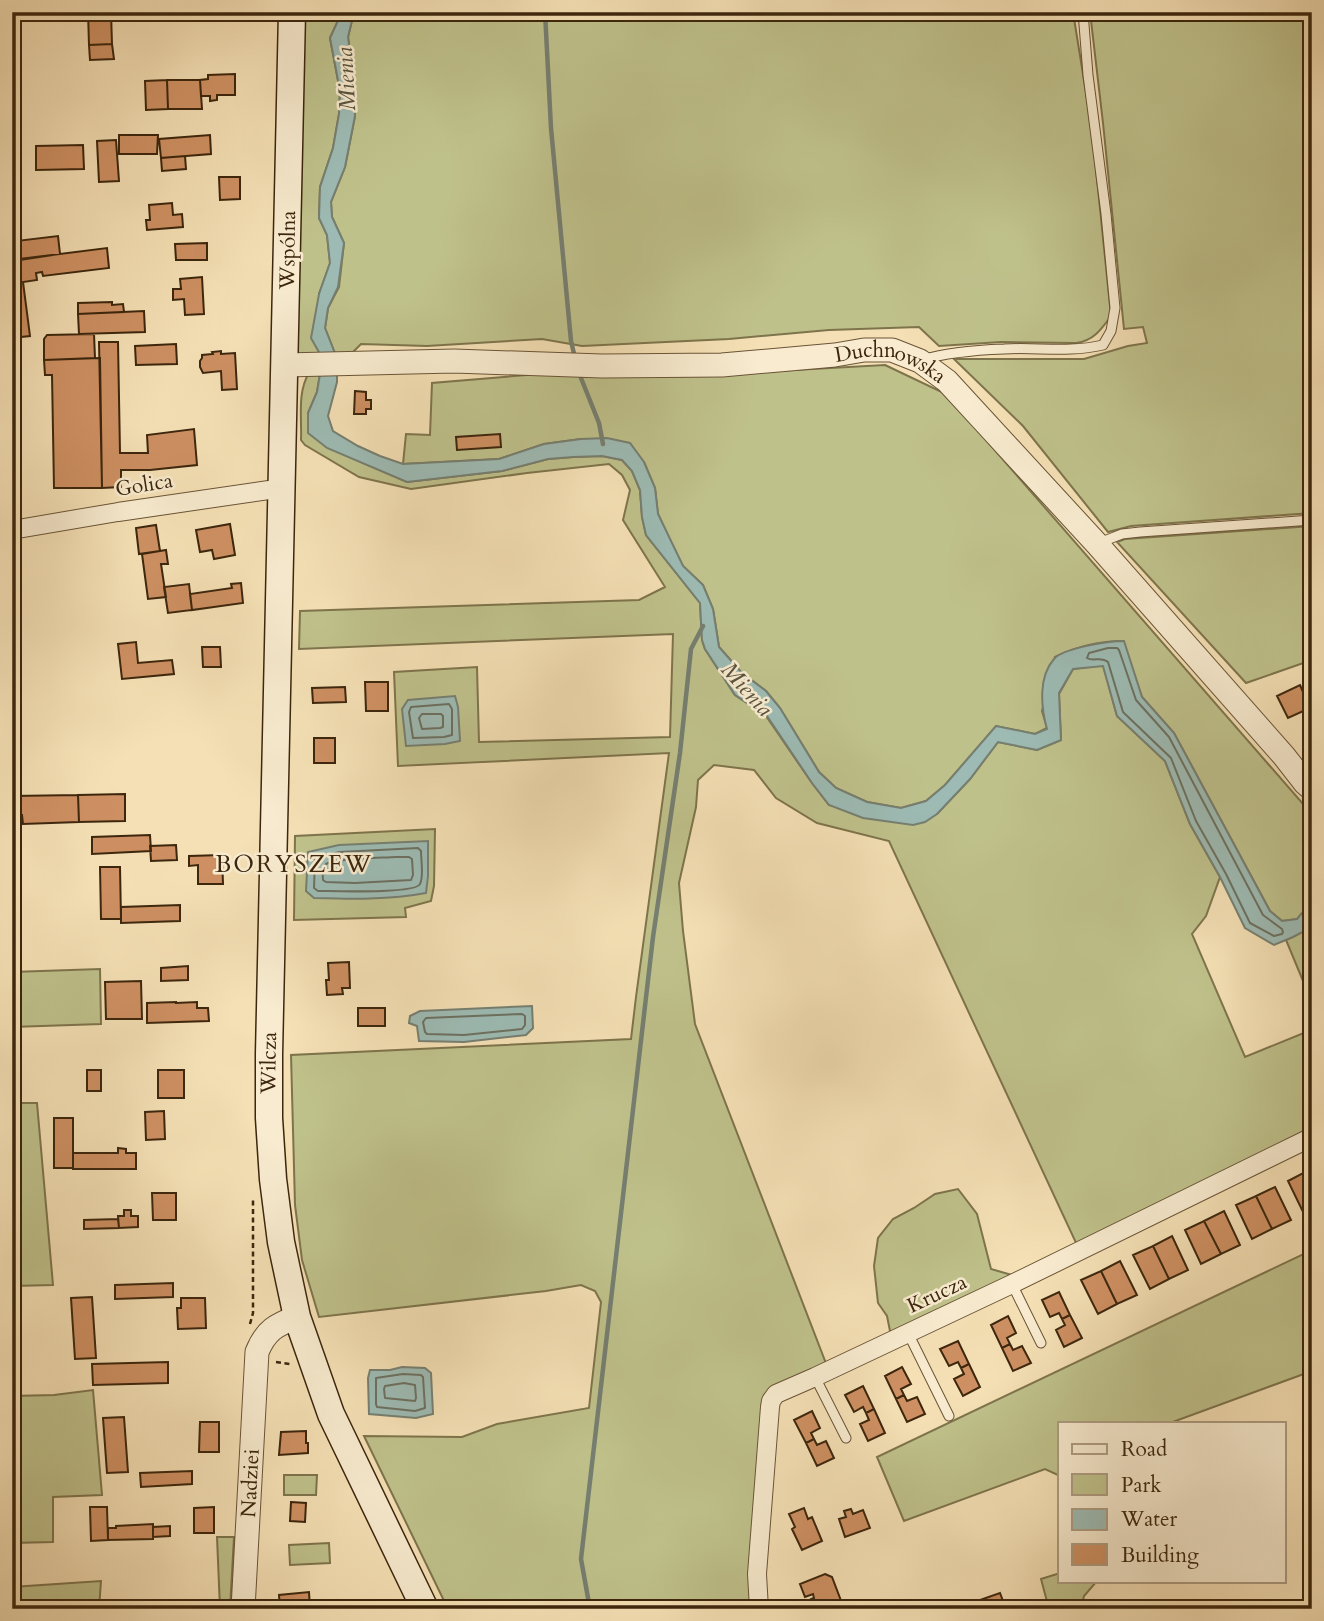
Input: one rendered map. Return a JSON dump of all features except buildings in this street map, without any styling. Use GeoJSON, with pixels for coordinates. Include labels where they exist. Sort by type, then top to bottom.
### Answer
{"type":"FeatureCollection","features":[{"type":"Feature","properties":{"kind":"main road","name":"Wspólna"},"geometry":{"type":"LineString","coordinates":[[283,488],[297,365],[284,263],[292,12]]}},
{"type":"Feature","properties":{"kind":"main road","name":"Wilcza"},"geometry":{"type":"LineString","coordinates":[[283,488],[269,1042],[269,1118],[273,1179],[281,1242],[297,1317],[331,1414],[425,1609]]}},
{"type":"Feature","properties":{"kind":"street","name":"Duchnowska"},"geometry":{"type":"LineString","coordinates":[[297,365],[454,361],[577,365],[722,365],[864,350],[892,350],[920,361],[947,381],[1097,544],[1312,789]]}},
{"type":"Feature","properties":{"kind":"street","name":"Golica"},"geometry":{"type":"LineString","coordinates":[[12,530],[283,488]]}},
{"type":"Feature","properties":{"kind":"street","name":"Krucza"},"geometry":{"type":"LineString","coordinates":[[759,1609],[757,1574],[771,1401],[776,1394],[1012,1284],[1312,1137]]}},
{"type":"Feature","properties":{"kind":"street","name":"Nadziei"},"geometry":{"type":"LineString","coordinates":[[243,1609],[257,1352],[267,1334],[297,1317]]}},
{"type":"Feature","properties":{"kind":"lane"},"geometry":{"type":"LineString","coordinates":[[920,361],[958,352],[1004,349],[1083,350],[1103,345],[1111,331],[1115,308],[1083,12]]}},
{"type":"Feature","properties":{"kind":"lane"},"geometry":{"type":"LineString","coordinates":[[1097,544],[1122,534],[1312,520]]}},
{"type":"Feature","properties":{"kind":"lane"},"geometry":{"type":"LineString","coordinates":[[1012,1284],[1041,1343]]}},
{"type":"Feature","properties":{"kind":"lane"},"geometry":{"type":"LineString","coordinates":[[908,1333],[949,1416]]}},
{"type":"Feature","properties":{"kind":"lane"},"geometry":{"type":"LineString","coordinates":[[815,1377],[846,1438]]}},
{"type":"Feature","properties":{"kind":"green space"},"geometry":{"type":"Polygon","coordinates":[[[301,12],[342,12],[330,38],[340,91],[339,114],[333,148],[320,187],[319,218],[327,235],[330,263],[319,294],[320,354],[296,354],[301,12]]]}},
{"type":"Feature","properties":{"kind":"green space"},"geometry":{"type":"Polygon","coordinates":[[[354,12],[1073,12],[1092,130],[1111,316],[1092,337],[1076,343],[1001,342],[939,346],[919,327],[582,346],[542,339],[427,346],[361,344],[350,355],[336,356],[325,328],[328,308],[339,287],[344,243],[332,217],[331,202],[345,167],[355,116],[348,37],[354,12]]]}},
{"type":"Feature","properties":{"kind":"green space"},"geometry":{"type":"Polygon","coordinates":[[[1090,12],[1312,12],[1312,513],[1131,526],[1108,532],[1023,426],[954,359],[1084,359],[1147,343],[1143,327],[1124,329],[1090,12]]]}},
{"type":"Feature","properties":{"kind":"green space"},"geometry":{"type":"Polygon","coordinates":[[[885,365],[946,394],[1303,804],[1312,808],[1312,901],[1298,919],[1282,921],[1270,911],[1174,733],[1142,697],[1123,641],[1088,645],[1055,657],[1042,711],[1047,728],[1035,734],[996,726],[945,785],[926,801],[901,808],[867,802],[836,788],[819,772],[780,708],[766,691],[741,672],[719,647],[713,609],[703,585],[683,566],[671,542],[658,514],[655,488],[644,462],[581,439],[544,444],[499,459],[403,464],[406,434],[430,435],[432,383],[539,374],[701,375],[885,365]]]}},
{"type":"Feature","properties":{"kind":"green space"},"geometry":{"type":"Polygon","coordinates":[[[309,373],[320,374],[317,392],[308,413],[345,455],[407,482],[502,471],[548,459],[602,456],[622,460],[632,471],[640,490],[646,535],[700,603],[705,649],[735,695],[766,716],[829,805],[937,814],[970,779],[998,742],[1037,750],[1061,740],[1059,694],[1073,669],[1103,665],[1117,716],[1165,761],[1190,824],[1220,877],[1206,916],[1192,934],[1245,1057],[1311,1030],[1312,1032],[1312,1132],[1077,1245],[889,841],[817,823],[776,798],[754,770],[714,765],[698,780],[696,807],[679,883],[695,1024],[827,1366],[764,1395],[753,1609],[448,1609],[364,1436],[462,1437],[497,1424],[589,1408],[601,1302],[595,1291],[581,1285],[319,1317],[302,1260],[295,1205],[291,1055],[631,1039],[669,753],[398,766],[394,672],[477,667],[479,742],[670,737],[673,634],[299,649],[300,611],[639,600],[665,587],[623,520],[630,490],[622,475],[609,464],[411,489],[359,477],[301,440],[301,397],[309,373]]]}},
{"type":"Feature","properties":{"kind":"green space"},"geometry":{"type":"Polygon","coordinates":[[[1312,526],[1312,660],[1246,683],[1117,542],[1125,539],[1312,526]]]}},
{"type":"Feature","properties":{"kind":"green space"},"geometry":{"type":"Polygon","coordinates":[[[435,829],[434,886],[431,901],[405,908],[406,917],[294,920],[295,836],[435,829]]]}},
{"type":"Feature","properties":{"kind":"green space"},"geometry":{"type":"Polygon","coordinates":[[[1312,927],[1312,992],[1303,981],[1286,940],[1312,927]]]}},
{"type":"Feature","properties":{"kind":"green space"},"geometry":{"type":"Polygon","coordinates":[[[100,969],[101,1024],[12,1027],[12,972],[100,969]]]}},
{"type":"Feature","properties":{"kind":"green space"},"geometry":{"type":"Polygon","coordinates":[[[12,1103],[37,1103],[53,1285],[12,1286],[12,1103]]]}},
{"type":"Feature","properties":{"kind":"green space"},"geometry":{"type":"Polygon","coordinates":[[[958,1189],[977,1214],[991,1269],[1012,1275],[891,1336],[887,1316],[878,1303],[874,1266],[878,1238],[893,1219],[935,1194],[958,1189]]]}},
{"type":"Feature","properties":{"kind":"green space"},"geometry":{"type":"Polygon","coordinates":[[[1312,1250],[1312,1371],[1173,1422],[1058,1422],[1058,1475],[1045,1469],[904,1521],[877,1457],[1312,1250]]]}},
{"type":"Feature","properties":{"kind":"green space"},"geometry":{"type":"Polygon","coordinates":[[[93,1390],[102,1495],[53,1497],[53,1542],[12,1543],[12,1396],[54,1395],[93,1390]]]}},
{"type":"Feature","properties":{"kind":"green space"},"geometry":{"type":"Polygon","coordinates":[[[284,1475],[317,1475],[316,1495],[284,1495],[284,1475]]]}},
{"type":"Feature","properties":{"kind":"green space"},"geometry":{"type":"Polygon","coordinates":[[[217,1537],[234,1537],[230,1609],[220,1609],[217,1537]]]}},
{"type":"Feature","properties":{"kind":"green space"},"geometry":{"type":"Polygon","coordinates":[[[329,1543],[330,1563],[290,1565],[289,1545],[329,1543]]]}},
{"type":"Feature","properties":{"kind":"green space"},"geometry":{"type":"Polygon","coordinates":[[[1058,1574],[1058,1582],[1096,1582],[1084,1596],[1081,1609],[1049,1609],[1041,1579],[1058,1574]]]}},
{"type":"Feature","properties":{"kind":"green space"},"geometry":{"type":"Polygon","coordinates":[[[101,1581],[99,1609],[12,1609],[12,1587],[101,1581]]]}},
{"type":"Feature","properties":{"kind":"water","name":"Mienia"},"geometry":{"type":"Polygon","coordinates":[[[342,12],[354,12],[348,37],[355,116],[345,167],[331,202],[332,217],[344,243],[338,287],[328,308],[325,328],[336,356],[320,354],[311,338],[319,294],[330,263],[327,235],[319,218],[320,187],[333,148],[339,114],[340,91],[330,38],[342,12]]]}},
{"type":"Feature","properties":{"kind":"water","name":"Mienia"},"geometry":{"type":"Polygon","coordinates":[[[320,374],[337,374],[328,416],[333,431],[358,446],[403,464],[499,459],[544,444],[581,439],[607,438],[630,443],[644,462],[655,488],[658,514],[683,566],[703,585],[713,609],[719,647],[741,672],[766,691],[780,708],[819,772],[836,788],[867,802],[901,808],[926,801],[945,785],[996,726],[1035,734],[1047,729],[1042,702],[1043,683],[1054,659],[1076,648],[1124,641],[1142,697],[1174,733],[1270,911],[1282,921],[1297,919],[1312,901],[1312,927],[1274,945],[1245,928],[1190,824],[1165,761],[1117,716],[1103,666],[1073,669],[1059,693],[1061,740],[1037,750],[998,742],[970,779],[937,814],[925,822],[913,825],[863,818],[829,805],[767,716],[735,695],[705,649],[700,603],[646,535],[640,490],[632,471],[622,460],[602,456],[548,459],[502,471],[407,482],[327,448],[308,433],[308,413],[317,392],[320,374]]]}},
{"type":"Feature","properties":{"kind":"water"},"geometry":{"type":"Polygon","coordinates":[[[455,696],[460,741],[406,746],[402,709],[408,700],[455,696]]]}},
{"type":"Feature","properties":{"kind":"water"},"geometry":{"type":"Polygon","coordinates":[[[428,841],[426,893],[342,899],[314,898],[306,891],[308,852],[339,845],[428,841]]]}},
{"type":"Feature","properties":{"kind":"water"},"geometry":{"type":"Polygon","coordinates":[[[532,1006],[533,1028],[526,1035],[464,1042],[419,1041],[417,1026],[409,1023],[410,1016],[420,1011],[532,1006]]]}},
{"type":"Feature","properties":{"kind":"water"},"geometry":{"type":"Polygon","coordinates":[[[425,1368],[431,1373],[433,1414],[416,1418],[369,1414],[370,1370],[425,1368]]]}},
{"type":"Feature","properties":{"kind":"waterway"},"geometry":{"type":"LineString","coordinates":[[545,12],[551,128],[571,341],[575,358]]}},
{"type":"Feature","properties":{"kind":"waterway"},"geometry":{"type":"LineString","coordinates":[[579,373],[599,423],[603,444]]}},
{"type":"Feature","properties":{"kind":"waterway"},"geometry":{"type":"LineString","coordinates":[[590,1609],[581,1559],[653,937],[680,753],[691,649],[703,626]]}},
{"type":"Feature","properties":{"kind":"district","name":"BORYSZEW"},"geometry":{"type":"Point","coordinates":[294,864]}}]}
